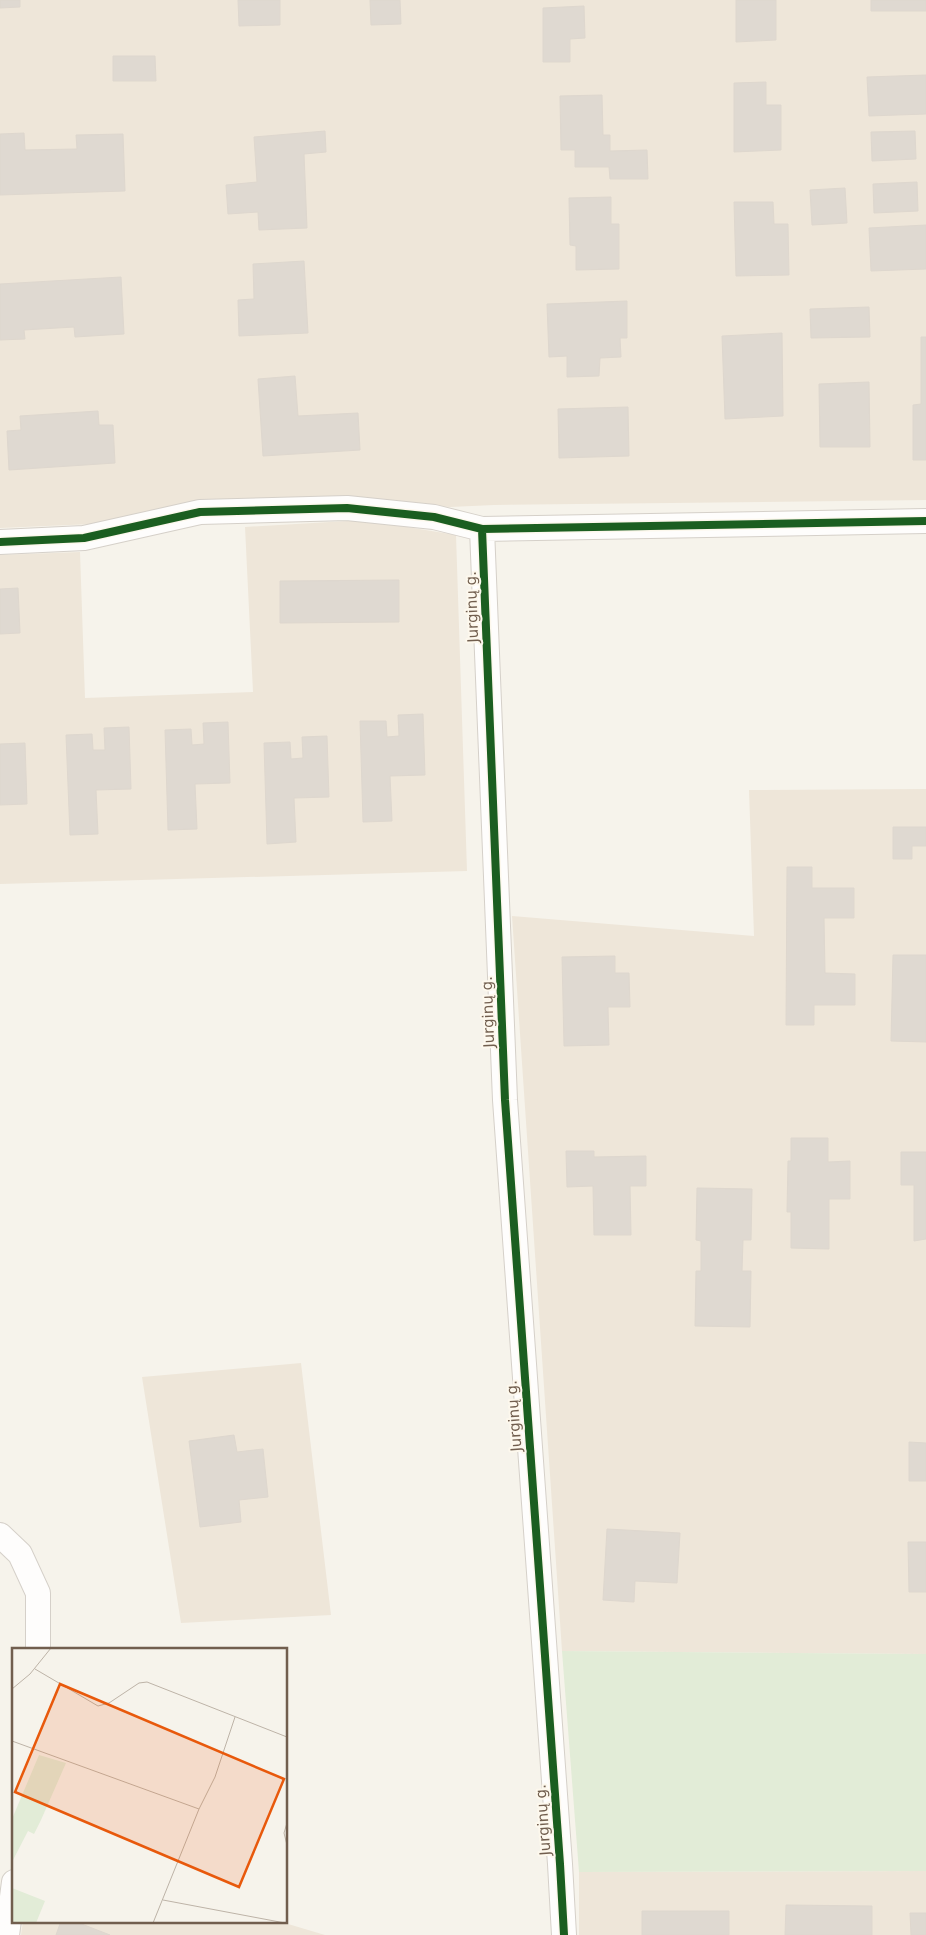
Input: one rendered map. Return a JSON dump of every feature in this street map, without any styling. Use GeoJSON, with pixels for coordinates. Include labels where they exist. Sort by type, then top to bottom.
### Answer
{"type":"FeatureCollection","features":[{"type":"Feature","properties":{"kind":"street"},"geometry":{"type":"LineString","coordinates":[[0,542],[84,538],[200,512],[347,508],[434,517],[482,529],[926,521]]}},
{"type":"Feature","properties":{"kind":"street","name":"Jurginų g."},"geometry":{"type":"LineString","coordinates":[[482,529],[505,1100],[564,1935]]}},
{"type":"Feature","properties":{"kind":"street"},"geometry":{"type":"LineString","coordinates":[[0,1535],[20,1554],[38,1593],[38,1648]]}},
{"type":"Feature","properties":{"kind":"street"},"geometry":{"type":"LineString","coordinates":[[7,1935],[12,1897]]}},
{"type":"Feature","properties":{"kind":"shaded area"},"geometry":{"type":"Polygon","coordinates":[[[0,0],[926,0],[926,500],[450,507],[305,497],[170,510],[115,523],[0,528],[0,0]]]}},
{"type":"Feature","properties":{"kind":"shaded area"},"geometry":{"type":"Polygon","coordinates":[[[364,520],[456,535],[467,871],[0,884],[0,555],[80,552],[85,698],[253,692],[245,527],[364,520]]]}},
{"type":"Feature","properties":{"kind":"shaded area"},"geometry":{"type":"Polygon","coordinates":[[[926,789],[926,1654],[562,1651],[512,916],[754,936],[749,790],[926,789]]]}},
{"type":"Feature","properties":{"kind":"shaded area"},"geometry":{"type":"Polygon","coordinates":[[[301,1363],[331,1615],[181,1623],[142,1377],[301,1363]]]}},
{"type":"Feature","properties":{"kind":"shaded area"},"geometry":{"type":"Polygon","coordinates":[[[926,1871],[926,1935],[579,1935],[579,1872],[926,1871]]]}},
{"type":"Feature","properties":{"kind":"shaded area"},"geometry":{"type":"Polygon","coordinates":[[[23,1922],[281,1922],[325,1935],[21,1935],[23,1922]]]}},
{"type":"Feature","properties":{"kind":"green space"},"geometry":{"type":"Polygon","coordinates":[[[562,1651],[926,1654],[926,1871],[579,1872],[562,1651]]]}},
{"type":"Feature","properties":{"kind":"building"},"geometry":{"type":"Polygon","coordinates":[[[0,0],[20,0],[20,7],[0,8],[0,0]]]}},
{"type":"Feature","properties":{"kind":"building"},"geometry":{"type":"Polygon","coordinates":[[[238,0],[280,0],[280,25],[239,26],[238,0]]]}},
{"type":"Feature","properties":{"kind":"building"},"geometry":{"type":"Polygon","coordinates":[[[370,0],[400,0],[401,24],[371,25],[370,0]]]}},
{"type":"Feature","properties":{"kind":"building"},"geometry":{"type":"Polygon","coordinates":[[[736,0],[776,0],[776,40],[736,42],[736,0]]]}},
{"type":"Feature","properties":{"kind":"building"},"geometry":{"type":"Polygon","coordinates":[[[871,0],[926,0],[926,11],[871,11],[871,0]]]}},
{"type":"Feature","properties":{"kind":"building"},"geometry":{"type":"Polygon","coordinates":[[[584,6],[585,38],[570,39],[570,62],[543,62],[543,8],[584,6]]]}},
{"type":"Feature","properties":{"kind":"building"},"geometry":{"type":"Polygon","coordinates":[[[113,56],[155,56],[156,81],[113,81],[113,56]]]}},
{"type":"Feature","properties":{"kind":"building"},"geometry":{"type":"Polygon","coordinates":[[[926,75],[926,114],[869,116],[867,77],[926,75]]]}},
{"type":"Feature","properties":{"kind":"building"},"geometry":{"type":"Polygon","coordinates":[[[766,82],[766,105],[781,105],[781,150],[734,152],[734,83],[766,82]]]}},
{"type":"Feature","properties":{"kind":"building"},"geometry":{"type":"Polygon","coordinates":[[[602,95],[603,135],[610,135],[610,151],[647,150],[648,179],[610,179],[609,167],[575,167],[575,150],[561,150],[560,96],[602,95]]]}},
{"type":"Feature","properties":{"kind":"building"},"geometry":{"type":"Polygon","coordinates":[[[325,131],[326,152],[304,154],[307,228],[259,230],[258,212],[228,214],[226,185],[257,182],[254,137],[325,131]]]}},
{"type":"Feature","properties":{"kind":"building"},"geometry":{"type":"Polygon","coordinates":[[[915,131],[916,159],[872,161],[871,132],[915,131]]]}},
{"type":"Feature","properties":{"kind":"building"},"geometry":{"type":"Polygon","coordinates":[[[24,133],[25,150],[77,149],[76,135],[123,134],[125,191],[0,195],[0,134],[24,133]]]}},
{"type":"Feature","properties":{"kind":"building"},"geometry":{"type":"Polygon","coordinates":[[[917,182],[918,211],[874,213],[873,184],[917,182]]]}},
{"type":"Feature","properties":{"kind":"building"},"geometry":{"type":"Polygon","coordinates":[[[845,188],[847,223],[812,225],[810,190],[845,188]]]}},
{"type":"Feature","properties":{"kind":"building"},"geometry":{"type":"Polygon","coordinates":[[[611,197],[611,224],[619,224],[619,269],[576,270],[576,246],[570,245],[569,198],[611,197]]]}},
{"type":"Feature","properties":{"kind":"building"},"geometry":{"type":"Polygon","coordinates":[[[734,202],[773,202],[774,224],[788,224],[789,275],[736,276],[734,202]]]}},
{"type":"Feature","properties":{"kind":"building"},"geometry":{"type":"Polygon","coordinates":[[[926,225],[926,269],[871,271],[869,228],[926,225]]]}},
{"type":"Feature","properties":{"kind":"building"},"geometry":{"type":"Polygon","coordinates":[[[304,261],[308,333],[239,336],[238,300],[254,299],[253,264],[304,261]]]}},
{"type":"Feature","properties":{"kind":"building"},"geometry":{"type":"Polygon","coordinates":[[[121,277],[124,334],[75,337],[74,327],[24,330],[25,339],[0,340],[0,284],[121,277]]]}},
{"type":"Feature","properties":{"kind":"building"},"geometry":{"type":"Polygon","coordinates":[[[627,301],[627,338],[620,338],[621,357],[600,358],[599,376],[567,377],[567,356],[549,357],[547,304],[627,301]]]}},
{"type":"Feature","properties":{"kind":"building"},"geometry":{"type":"Polygon","coordinates":[[[869,307],[870,337],[811,338],[810,309],[869,307]]]}},
{"type":"Feature","properties":{"kind":"building"},"geometry":{"type":"Polygon","coordinates":[[[782,333],[783,416],[725,419],[722,336],[782,333]]]}},
{"type":"Feature","properties":{"kind":"building"},"geometry":{"type":"Polygon","coordinates":[[[921,337],[926,337],[926,460],[913,460],[913,405],[921,404],[921,337]]]}},
{"type":"Feature","properties":{"kind":"building"},"geometry":{"type":"Polygon","coordinates":[[[295,376],[298,416],[358,413],[360,450],[263,456],[258,379],[295,376]]]}},
{"type":"Feature","properties":{"kind":"building"},"geometry":{"type":"Polygon","coordinates":[[[869,382],[870,447],[820,447],[819,384],[869,382]]]}},
{"type":"Feature","properties":{"kind":"building"},"geometry":{"type":"Polygon","coordinates":[[[628,407],[629,456],[559,458],[558,409],[628,407]]]}},
{"type":"Feature","properties":{"kind":"building"},"geometry":{"type":"Polygon","coordinates":[[[98,411],[99,425],[113,425],[115,463],[9,470],[7,431],[21,430],[20,416],[98,411]]]}},
{"type":"Feature","properties":{"kind":"building"},"geometry":{"type":"Polygon","coordinates":[[[399,580],[399,622],[280,623],[280,581],[399,580]]]}},
{"type":"Feature","properties":{"kind":"building"},"geometry":{"type":"Polygon","coordinates":[[[18,588],[20,633],[0,634],[0,589],[18,588]]]}},
{"type":"Feature","properties":{"kind":"building"},"geometry":{"type":"Polygon","coordinates":[[[423,714],[425,775],[390,776],[392,821],[363,822],[360,721],[386,721],[387,737],[399,736],[398,715],[423,714]]]}},
{"type":"Feature","properties":{"kind":"building"},"geometry":{"type":"Polygon","coordinates":[[[228,722],[230,783],[195,784],[197,829],[168,830],[165,730],[191,729],[192,745],[204,744],[203,723],[228,722]]]}},
{"type":"Feature","properties":{"kind":"building"},"geometry":{"type":"Polygon","coordinates":[[[129,727],[131,789],[96,790],[98,834],[70,835],[66,735],[92,734],[93,750],[105,750],[104,728],[129,727]]]}},
{"type":"Feature","properties":{"kind":"building"},"geometry":{"type":"Polygon","coordinates":[[[327,736],[329,797],[294,798],[296,842],[267,844],[264,743],[290,742],[291,759],[303,758],[302,737],[327,736]]]}},
{"type":"Feature","properties":{"kind":"building"},"geometry":{"type":"Polygon","coordinates":[[[25,743],[27,804],[0,805],[0,744],[25,743]]]}},
{"type":"Feature","properties":{"kind":"building"},"geometry":{"type":"Polygon","coordinates":[[[893,827],[926,827],[926,846],[912,846],[912,859],[893,859],[893,827]]]}},
{"type":"Feature","properties":{"kind":"building"},"geometry":{"type":"Polygon","coordinates":[[[787,867],[812,867],[812,888],[854,888],[854,918],[824,918],[825,973],[855,974],[855,1005],[814,1005],[814,1025],[786,1025],[787,867]]]}},
{"type":"Feature","properties":{"kind":"building"},"geometry":{"type":"Polygon","coordinates":[[[893,955],[926,955],[926,1042],[891,1041],[893,955]]]}},
{"type":"Feature","properties":{"kind":"building"},"geometry":{"type":"Polygon","coordinates":[[[615,956],[615,973],[629,973],[630,1007],[608,1007],[609,1045],[564,1046],[562,957],[615,956]]]}},
{"type":"Feature","properties":{"kind":"building"},"geometry":{"type":"Polygon","coordinates":[[[791,1138],[828,1138],[828,1162],[850,1161],[850,1199],[829,1199],[829,1249],[791,1248],[791,1212],[787,1212],[788,1161],[791,1161],[791,1138]]]}},
{"type":"Feature","properties":{"kind":"building"},"geometry":{"type":"Polygon","coordinates":[[[566,1151],[594,1151],[594,1157],[646,1156],[646,1186],[630,1186],[631,1235],[594,1235],[593,1186],[567,1187],[566,1151]]]}},
{"type":"Feature","properties":{"kind":"building"},"geometry":{"type":"Polygon","coordinates":[[[901,1152],[926,1152],[926,1239],[914,1241],[914,1185],[901,1185],[901,1152]]]}},
{"type":"Feature","properties":{"kind":"building"},"geometry":{"type":"Polygon","coordinates":[[[697,1188],[752,1189],[751,1240],[743,1240],[742,1271],[751,1271],[750,1327],[695,1326],[696,1271],[701,1271],[701,1241],[696,1240],[697,1188]]]}},
{"type":"Feature","properties":{"kind":"building"},"geometry":{"type":"Polygon","coordinates":[[[234,1435],[237,1452],[263,1449],[268,1497],[239,1500],[241,1522],[200,1527],[189,1441],[234,1435]]]}},
{"type":"Feature","properties":{"kind":"building"},"geometry":{"type":"Polygon","coordinates":[[[909,1442],[926,1443],[926,1481],[909,1481],[909,1442]]]}},
{"type":"Feature","properties":{"kind":"building"},"geometry":{"type":"Polygon","coordinates":[[[607,1529],[680,1533],[677,1583],[635,1581],[634,1602],[603,1600],[607,1529]]]}},
{"type":"Feature","properties":{"kind":"building"},"geometry":{"type":"Polygon","coordinates":[[[908,1542],[926,1542],[926,1592],[909,1592],[908,1542]]]}},
{"type":"Feature","properties":{"kind":"building"},"geometry":{"type":"Polygon","coordinates":[[[786,1905],[872,1906],[872,1935],[785,1935],[786,1905]]]}},
{"type":"Feature","properties":{"kind":"building"},"geometry":{"type":"Polygon","coordinates":[[[642,1911],[729,1911],[729,1935],[642,1935],[642,1911]]]}},
{"type":"Feature","properties":{"kind":"building"},"geometry":{"type":"Polygon","coordinates":[[[910,1913],[926,1913],[926,1935],[911,1935],[910,1913]]]}},
{"type":"Feature","properties":{"kind":"building"},"geometry":{"type":"Polygon","coordinates":[[[61,1922],[77,1922],[110,1935],[56,1935],[61,1922]]]}},
{"type":"Feature","properties":{"kind":"cycle path"},"geometry":{"type":"LineString","coordinates":[[0,542],[84,538],[200,512],[347,508],[434,517],[482,529]]}},
{"type":"Feature","properties":{"kind":"cycle path"},"geometry":{"type":"LineString","coordinates":[[564,1935],[505,1100],[482,529],[926,521]]}}]}
